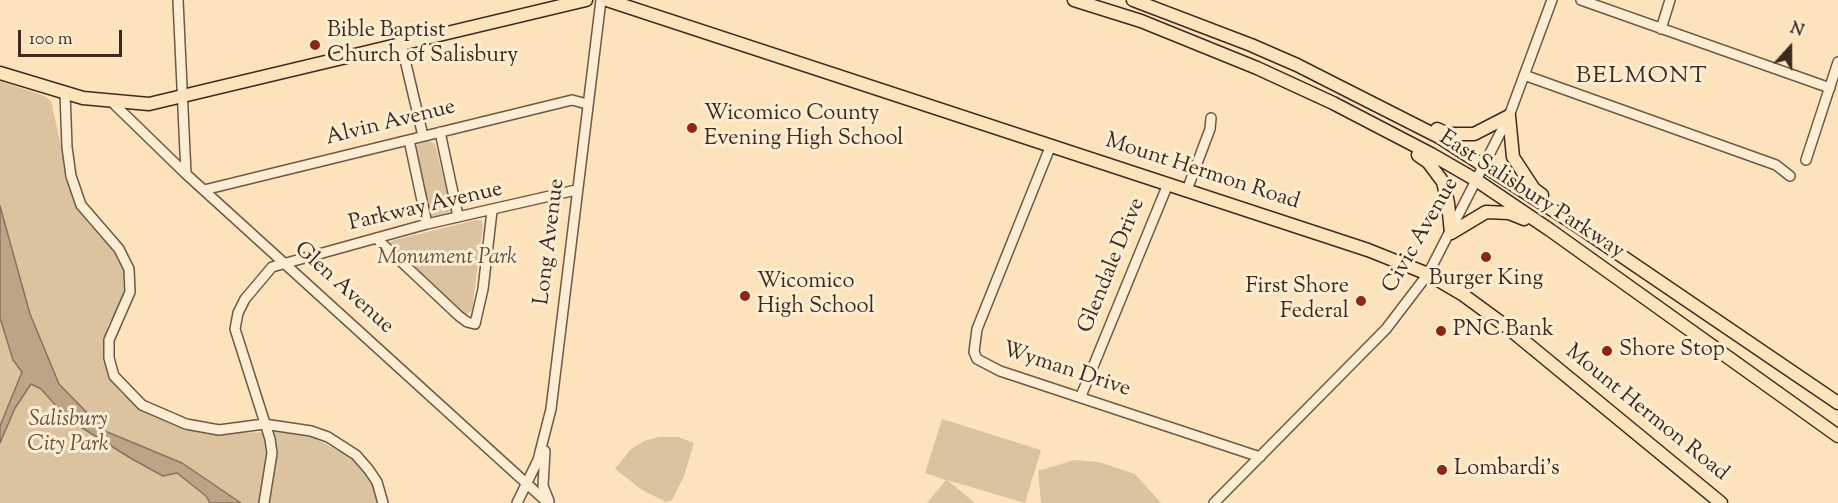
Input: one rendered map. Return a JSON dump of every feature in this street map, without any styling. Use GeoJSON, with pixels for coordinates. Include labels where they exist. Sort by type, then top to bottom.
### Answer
{"type":"FeatureCollection","features":[{"type":"Feature","properties":{"kind":"main road"},"geometry":{"type":"LineString","coordinates":[[0,74],[65,93],[112,103],[149,104],[586,0]]}},
{"type":"Feature","properties":{"kind":"main road","name":"Mount Hermon Road"},"geometry":{"type":"LineString","coordinates":[[607,0],[1368,250],[1428,274],[1462,294],[1506,327],[1721,503]]}},
{"type":"Feature","properties":{"kind":"main road"},"geometry":{"type":"LineString","coordinates":[[641,0],[650,14]]}},
{"type":"Feature","properties":{"kind":"main road","name":"East Salisbury Parkway"},"geometry":{"type":"LineString","coordinates":[[1074,0],[1142,21],[1209,47],[1333,103],[1476,180],[1838,436]]}},
{"type":"Feature","properties":{"kind":"main road","name":"East Salisbury Parkway"},"geometry":{"type":"LineString","coordinates":[[1133,0],[1251,45],[1380,106],[1485,165],[1838,403]]}},
{"type":"Feature","properties":{"kind":"main road"},"geometry":{"type":"LineString","coordinates":[[1333,103],[1351,119],[1428,162],[1443,182],[1447,195],[1451,233],[1486,213],[1517,214],[1573,253],[1602,267]]}},
{"type":"Feature","properties":{"kind":"main road"},"geometry":{"type":"LineString","coordinates":[[1380,106],[1404,111],[1448,134],[1474,134],[1509,116],[1513,157],[1534,189],[1586,225],[1634,264]]}},
{"type":"Feature","properties":{"kind":"street"},"geometry":{"type":"LineString","coordinates":[[178,0],[186,174]]}},
{"type":"Feature","properties":{"kind":"street","name":"Long Avenue"},"geometry":{"type":"LineString","coordinates":[[517,503],[528,486],[545,439],[601,0]]}},
{"type":"Feature","properties":{"kind":"street","name":"Civic Avenue"},"geometry":{"type":"LineString","coordinates":[[1214,503],[1386,329],[1428,274],[1509,116],[1552,0]]}},
{"type":"Feature","properties":{"kind":"street"},"geometry":{"type":"LineString","coordinates":[[1581,0],[1830,88]]}},
{"type":"Feature","properties":{"kind":"street"},"geometry":{"type":"LineString","coordinates":[[1661,29],[1670,0]]}},
{"type":"Feature","properties":{"kind":"street"},"geometry":{"type":"LineString","coordinates":[[401,43],[423,136]]}},
{"type":"Feature","properties":{"kind":"street"},"geometry":{"type":"LineString","coordinates":[[1806,160],[1838,62]]}},
{"type":"Feature","properties":{"kind":"street"},"geometry":{"type":"LineString","coordinates":[[1524,75],[1776,165],[1790,176]]}},
{"type":"Feature","properties":{"kind":"street"},"geometry":{"type":"LineString","coordinates":[[65,93],[69,166],[81,205],[119,249],[129,269],[131,283],[128,298],[109,340],[109,358],[114,376],[142,405],[186,423],[219,430],[264,424],[311,431],[343,446],[356,455],[369,470],[377,482],[384,503]]}},
{"type":"Feature","properties":{"kind":"street","name":"Alvin Avenue"},"geometry":{"type":"LineString","coordinates":[[204,190],[572,100],[587,104]]}},
{"type":"Feature","properties":{"kind":"street","name":"Glen Avenue"},"geometry":{"type":"LineString","coordinates":[[112,103],[186,174],[549,503]]}},
{"type":"Feature","properties":{"kind":"street"},"geometry":{"type":"LineString","coordinates":[[1187,190],[1210,129],[1211,118]]}},
{"type":"Feature","properties":{"kind":"street"},"geometry":{"type":"LineString","coordinates":[[440,132],[458,216]]}},
{"type":"Feature","properties":{"kind":"street"},"geometry":{"type":"LineString","coordinates":[[409,140],[427,224]]}},
{"type":"Feature","properties":{"kind":"street","name":"Wyman Drive"},"geometry":{"type":"LineString","coordinates":[[1051,145],[977,329],[974,352],[981,363],[1260,457]]}},
{"type":"Feature","properties":{"kind":"street","name":"Glendale Drive"},"geometry":{"type":"LineString","coordinates":[[1081,396],[1168,184]]}},
{"type":"Feature","properties":{"kind":"street","name":"Parkway Avenue"},"geometry":{"type":"LineString","coordinates":[[284,261],[458,216],[492,211],[576,190]]}},
{"type":"Feature","properties":{"kind":"street"},"geometry":{"type":"LineString","coordinates":[[376,238],[459,316],[475,324],[483,289],[492,211]]}},
{"type":"Feature","properties":{"kind":"street"},"geometry":{"type":"LineString","coordinates":[[264,503],[272,453],[235,329],[244,299],[272,267],[284,261]]}},
{"type":"Feature","properties":{"kind":"street"},"geometry":{"type":"LineString","coordinates":[[545,439],[543,486],[549,503]]}},
{"type":"Feature","properties":{"kind":"green space","name":"Salisbury City Park"},"geometry":{"type":"Polygon","coordinates":[[[0,81],[45,96],[51,101],[73,199],[88,223],[121,259],[126,279],[124,300],[108,325],[103,350],[108,374],[123,395],[144,411],[201,433],[290,432],[314,438],[352,458],[371,480],[379,503],[0,503],[0,81]]]}},
{"type":"Feature","properties":{"kind":"green space"},"geometry":{"type":"Polygon","coordinates":[[[429,141],[435,144],[452,213],[451,216],[431,220],[413,146],[429,141]]]}},
{"type":"Feature","properties":{"kind":"green space","name":"Monument Park"},"geometry":{"type":"Polygon","coordinates":[[[476,220],[482,221],[483,225],[472,310],[465,316],[388,246],[391,241],[476,220]]]}},
{"type":"Feature","properties":{"kind":"green space"},"geometry":{"type":"Polygon","coordinates":[[[942,419],[1041,450],[1025,503],[947,480],[975,503],[927,503],[946,480],[925,473],[942,419]]]}},
{"type":"Feature","properties":{"kind":"green space"},"geometry":{"type":"Polygon","coordinates":[[[659,437],[678,437],[694,443],[684,476],[672,500],[666,502],[642,490],[615,469],[631,449],[644,441],[659,437]]]}},
{"type":"Feature","properties":{"kind":"green space"},"geometry":{"type":"Polygon","coordinates":[[[1074,460],[1099,462],[1135,474],[1161,503],[1041,503],[1038,471],[1074,460]]]}},
{"type":"Feature","properties":{"kind":"shaded area"},"geometry":{"type":"Polygon","coordinates":[[[0,206],[30,314],[59,384],[105,431],[182,463],[241,503],[210,503],[206,496],[177,473],[163,476],[132,459],[68,419],[41,389],[31,384],[15,408],[0,443],[0,426],[22,372],[13,360],[0,318],[0,206]]]}},
{"type":"Feature","properties":{"kind":"place","name":"Bible Baptist Church of Salisbury"},"geometry":{"type":"Point","coordinates":[315,45]}},
{"type":"Feature","properties":{"kind":"place","name":"Wicomico County Evening High School"},"geometry":{"type":"Point","coordinates":[692,128]}},
{"type":"Feature","properties":{"kind":"place","name":"Burger King"},"geometry":{"type":"Point","coordinates":[1486,257]}},
{"type":"Feature","properties":{"kind":"place","name":"Wicomico High School"},"geometry":{"type":"Point","coordinates":[745,296]}},
{"type":"Feature","properties":{"kind":"place","name":"First Shore Federal"},"geometry":{"type":"Point","coordinates":[1361,301]}},
{"type":"Feature","properties":{"kind":"place","name":"PNC Bank"},"geometry":{"type":"Point","coordinates":[1441,331]}},
{"type":"Feature","properties":{"kind":"place","name":"Shore Stop"},"geometry":{"type":"Point","coordinates":[1607,351]}},
{"type":"Feature","properties":{"kind":"place","name":"Lombardi's"},"geometry":{"type":"Point","coordinates":[1442,470]}},
{"type":"Feature","properties":{"kind":"district","name":"BELMONT"},"geometry":{"type":"Point","coordinates":[1642,78]}}]}
